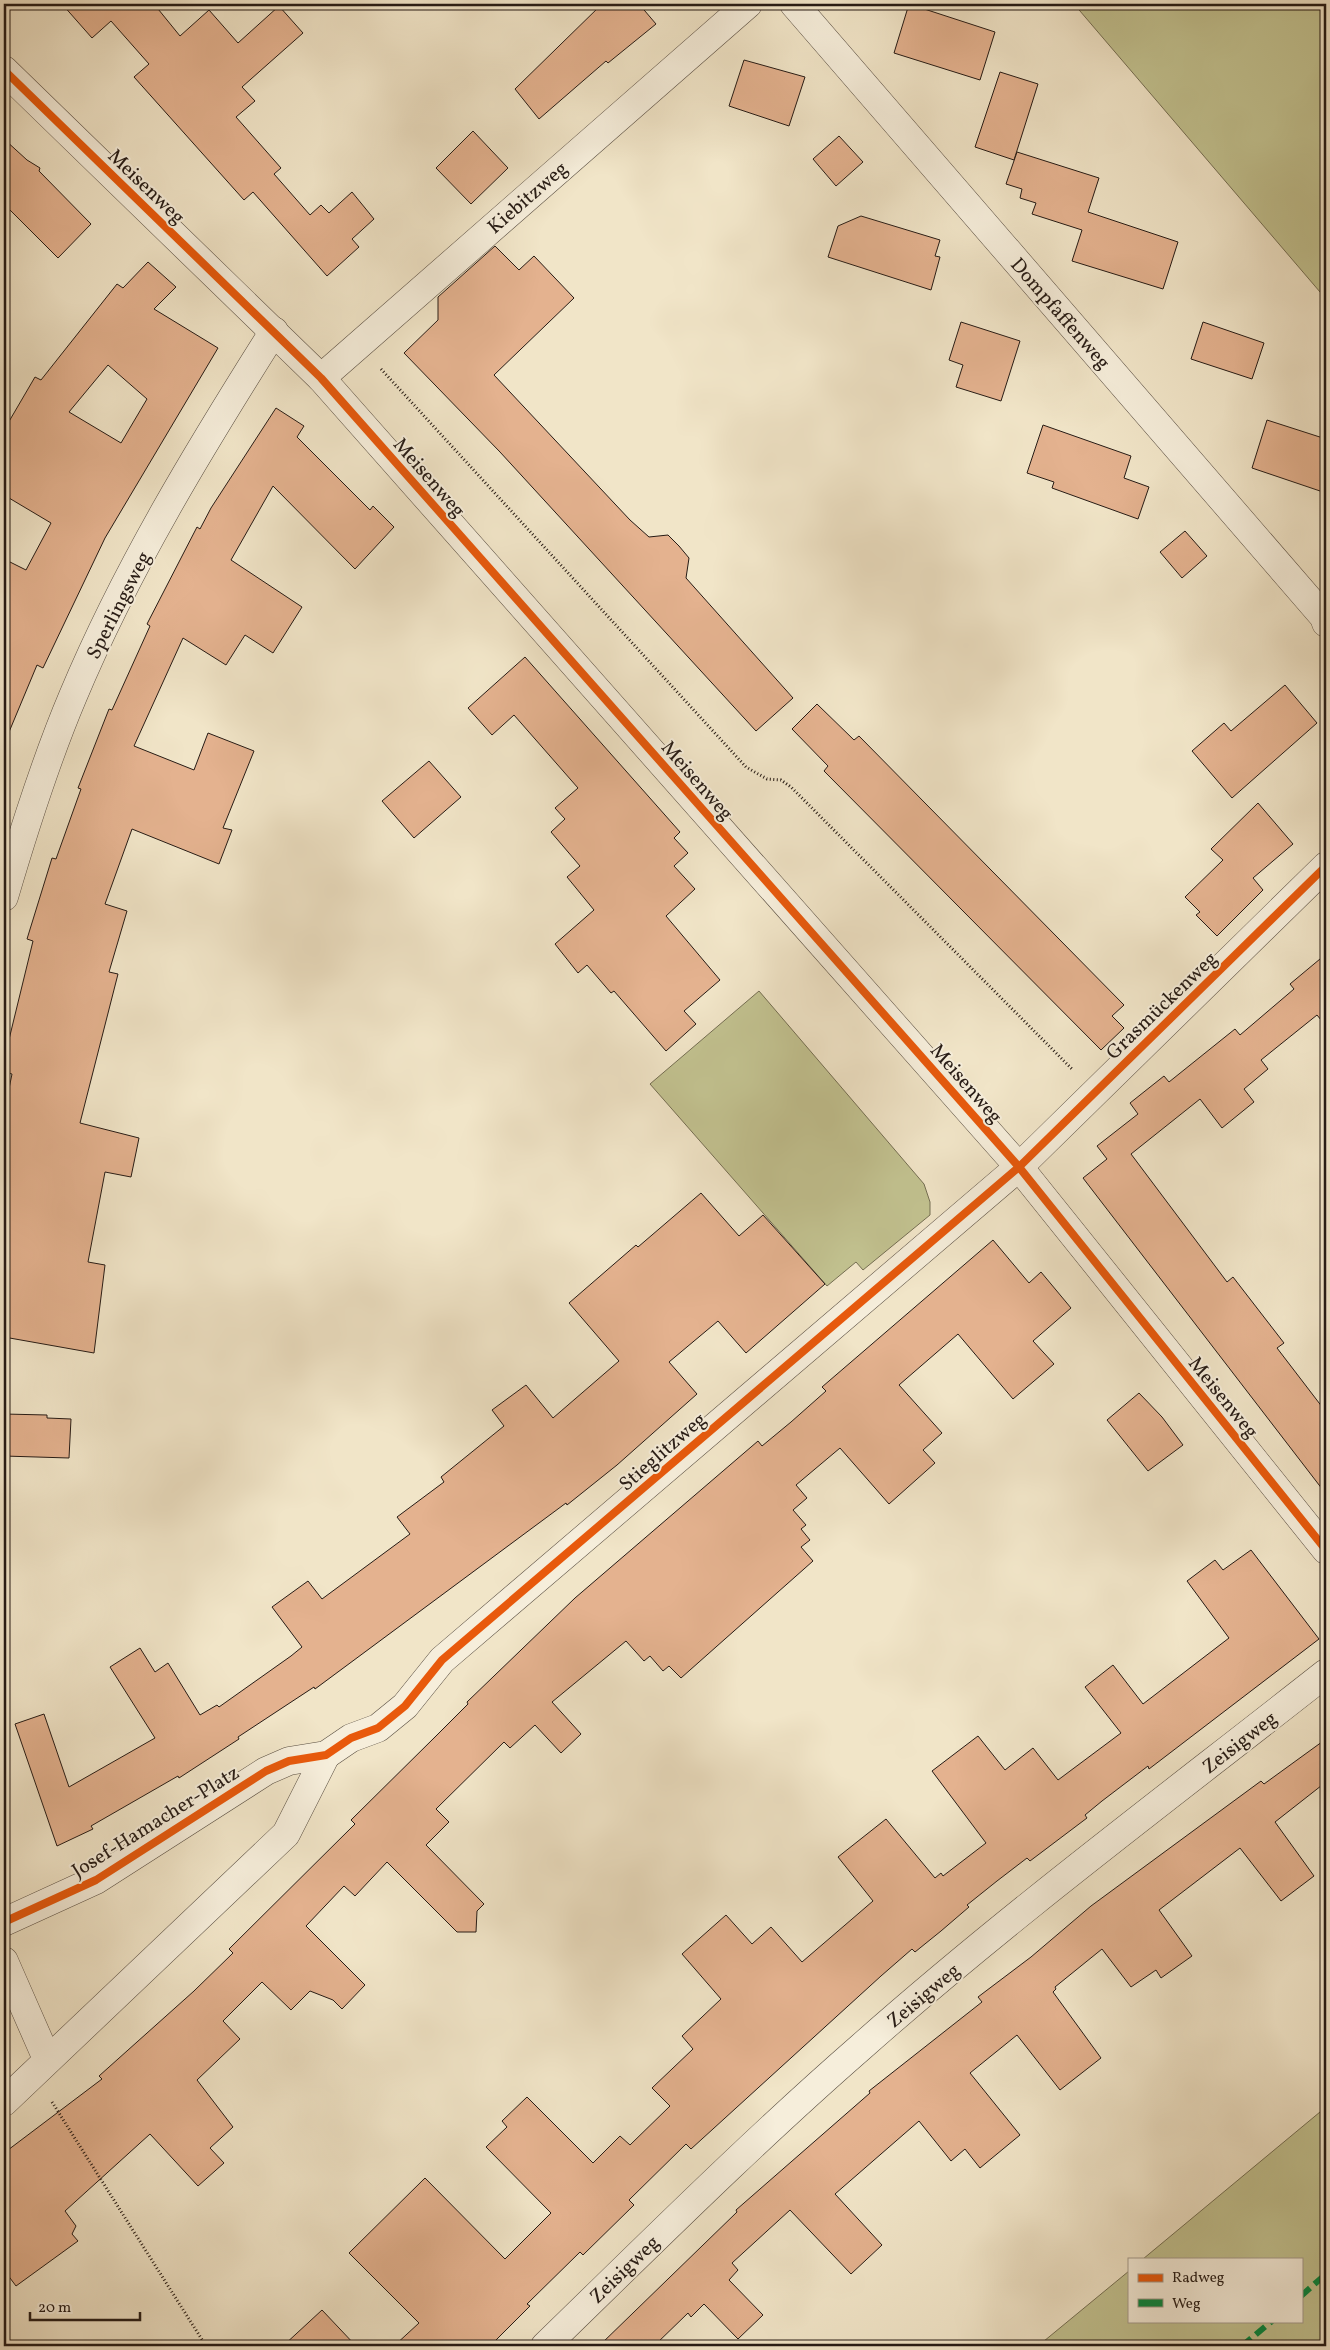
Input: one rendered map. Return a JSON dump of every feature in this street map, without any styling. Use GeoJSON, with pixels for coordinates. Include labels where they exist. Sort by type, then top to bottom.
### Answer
{"type":"FeatureCollection","features":[{"type":"Feature","properties":{"kind":"street","name":"Dompfaffenweg"},"geometry":{"type":"LineString","coordinates":[[794,4],[1317,609],[1326,623]]}},
{"type":"Feature","properties":{"kind":"street","name":"Kiebitzweg"},"geometry":{"type":"LineString","coordinates":[[321,378],[735,8]]}},
{"type":"Feature","properties":{"kind":"street","name":"Meisenweg"},"geometry":{"type":"LineString","coordinates":[[4,70],[321,378],[1019,1167],[1326,1550]]}},
{"type":"Feature","properties":{"kind":"street","name":"Sperlingsweg"},"geometry":{"type":"LineString","coordinates":[[4,897],[28,814],[73,696],[120,594],[231,399],[274,331]]}},
{"type":"Feature","properties":{"kind":"street","name":"Grasmückenweg"},"geometry":{"type":"LineString","coordinates":[[1019,1167],[1326,866]]}},
{"type":"Feature","properties":{"kind":"street","name":"Stieglitzweg"},"geometry":{"type":"LineString","coordinates":[[326,1755],[351,1738],[378,1728],[405,1706],[442,1660],[1019,1167]]}},
{"type":"Feature","properties":{"kind":"street","name":"Zeisigweg"},"geometry":{"type":"LineString","coordinates":[[545,2346],[745,2151],[862,2046],[989,1938],[1326,1673]]}},
{"type":"Feature","properties":{"kind":"street","name":"Josef-Hamacher-Platz"},"geometry":{"type":"LineString","coordinates":[[4,1922],[96,1880],[266,1771],[289,1761],[326,1755]]}},
{"type":"Feature","properties":{"kind":"street"},"geometry":{"type":"LineString","coordinates":[[4,2102],[286,1834],[326,1755]]}},
{"type":"Feature","properties":{"kind":"street"},"geometry":{"type":"LineString","coordinates":[[4,1961],[41,2066]]}},
{"type":"Feature","properties":{"kind":"path"},"geometry":{"type":"LineString","coordinates":[[358,345],[746,767],[767,779],[781,780],[791,787],[1095,1093]]}},
{"type":"Feature","properties":{"kind":"path"},"geometry":{"type":"LineString","coordinates":[[41,2066],[206,2346]]}},
{"type":"Feature","properties":{"kind":"green space"},"geometry":{"type":"Polygon","coordinates":[[[1074,4],[1326,4],[1326,299],[1074,4]]]}},
{"type":"Feature","properties":{"kind":"green space"},"geometry":{"type":"Polygon","coordinates":[[[759,991],[924,1184],[930,1202],[930,1215],[863,1270],[856,1262],[827,1286],[650,1084],[759,991]]]}},
{"type":"Feature","properties":{"kind":"green space"},"geometry":{"type":"Polygon","coordinates":[[[1326,2107],[1326,2346],[1038,2346],[1128,2272],[1128,2322],[1302,2322],[1302,2258],[1144,2258],[1326,2107]]]}},
{"type":"Feature","properties":{"kind":"building"},"geometry":{"type":"Polygon","coordinates":[[[62,4],[154,4],[180,36],[209,10],[238,43],[279,6],[303,33],[242,87],[255,101],[236,117],[281,168],[274,174],[310,215],[321,205],[329,213],[352,192],[374,219],[352,239],[359,247],[327,276],[253,192],[244,200],[134,77],[149,64],[111,21],[92,38],[62,4]]]}},
{"type":"Feature","properties":{"kind":"building"},"geometry":{"type":"Polygon","coordinates":[[[602,4],[639,4],[656,24],[608,63],[606,61],[539,119],[515,89],[602,4]]]}},
{"type":"Feature","properties":{"kind":"building"},"geometry":{"type":"Polygon","coordinates":[[[909,4],[995,32],[980,80],[894,53],[909,4]]]}},
{"type":"Feature","properties":{"kind":"building"},"geometry":{"type":"Polygon","coordinates":[[[744,60],[805,77],[789,126],[729,106],[744,60]]]}},
{"type":"Feature","properties":{"kind":"building"},"geometry":{"type":"Polygon","coordinates":[[[1000,72],[1038,84],[1014,160],[975,147],[1000,72]]]}},
{"type":"Feature","properties":{"kind":"building"},"geometry":{"type":"Polygon","coordinates":[[[473,131],[508,168],[471,204],[436,168],[473,131]]]}},
{"type":"Feature","properties":{"kind":"building"},"geometry":{"type":"Polygon","coordinates":[[[839,136],[863,162],[836,186],[813,159],[839,136]]]}},
{"type":"Feature","properties":{"kind":"building"},"geometry":{"type":"Polygon","coordinates":[[[4,139],[27,160],[40,168],[39,171],[91,224],[58,258],[4,204],[4,139]]]}},
{"type":"Feature","properties":{"kind":"building"},"geometry":{"type":"Polygon","coordinates":[[[1017,152],[1099,178],[1088,212],[1178,242],[1163,289],[1072,261],[1082,230],[1032,214],[1036,203],[1020,198],[1022,189],[1006,184],[1017,152]]]}},
{"type":"Feature","properties":{"kind":"building"},"geometry":{"type":"Polygon","coordinates":[[[861,216],[940,240],[935,256],[940,257],[931,290],[828,257],[838,226],[861,216]]]}},
{"type":"Feature","properties":{"kind":"building"},"geometry":{"type":"Polygon","coordinates":[[[495,246],[519,270],[534,256],[574,298],[494,375],[630,520],[649,537],[668,535],[679,546],[689,558],[686,578],[793,698],[756,731],[500,452],[404,353],[438,320],[438,297],[495,246]]]}},
{"type":"Feature","properties":{"kind":"building"},"geometry":{"type":"Polygon","coordinates":[[[148,262],[176,287],[154,309],[218,348],[105,538],[43,668],[37,665],[4,744],[4,559],[26,570],[51,523],[4,495],[4,430],[35,377],[41,380],[117,284],[123,288],[148,262]],[[108,365],[69,412],[121,443],[147,399],[108,365]]]}},
{"type":"Feature","properties":{"kind":"building"},"geometry":{"type":"Polygon","coordinates":[[[961,322],[1020,341],[1001,401],[956,387],[963,365],[949,360],[961,322]]]}},
{"type":"Feature","properties":{"kind":"building"},"geometry":{"type":"Polygon","coordinates":[[[1203,322],[1264,343],[1252,379],[1191,359],[1203,322]]]}},
{"type":"Feature","properties":{"kind":"building"},"geometry":{"type":"Polygon","coordinates":[[[276,408],[304,426],[297,437],[370,510],[373,506],[394,527],[355,569],[273,486],[231,560],[302,607],[273,653],[245,635],[226,665],[183,638],[134,746],[194,770],[208,733],[254,751],[223,828],[232,830],[219,864],[132,829],[105,904],[127,911],[109,972],[118,974],[80,1123],[139,1138],[131,1177],[105,1172],[88,1262],[105,1265],[94,1353],[4,1337],[4,1113],[12,1074],[4,1072],[4,1060],[33,941],[27,939],[52,858],[56,859],[81,789],[78,788],[109,709],[112,710],[150,626],[147,624],[197,527],[200,529],[211,508],[276,408]]]}},
{"type":"Feature","properties":{"kind":"building"},"geometry":{"type":"Polygon","coordinates":[[[1267,420],[1326,439],[1326,493],[1252,468],[1267,420]]]}},
{"type":"Feature","properties":{"kind":"building"},"geometry":{"type":"Polygon","coordinates":[[[1043,425],[1131,456],[1124,478],[1149,487],[1138,519],[1052,488],[1054,482],[1027,473],[1043,425]]]}},
{"type":"Feature","properties":{"kind":"building"},"geometry":{"type":"Polygon","coordinates":[[[1185,531],[1207,556],[1182,578],[1160,552],[1185,531]]]}},
{"type":"Feature","properties":{"kind":"building"},"geometry":{"type":"Polygon","coordinates":[[[525,657],[680,832],[674,838],[688,853],[674,866],[695,889],[666,916],[720,980],[684,1011],[696,1024],[666,1051],[614,991],[611,993],[587,965],[578,973],[555,944],[594,910],[567,877],[580,866],[551,832],[565,819],[555,808],[578,788],[514,715],[492,735],[468,708],[525,657]]]}},
{"type":"Feature","properties":{"kind":"building"},"geometry":{"type":"Polygon","coordinates":[[[1285,685],[1317,723],[1232,798],[1192,751],[1224,723],[1231,731],[1285,685]]]}},
{"type":"Feature","properties":{"kind":"building"},"geometry":{"type":"Polygon","coordinates":[[[817,704],[854,740],[859,736],[1124,1005],[1112,1016],[1124,1028],[1101,1050],[824,771],[828,766],[792,729],[817,704]]]}},
{"type":"Feature","properties":{"kind":"building"},"geometry":{"type":"Polygon","coordinates":[[[429,761],[461,797],[414,838],[382,801],[429,761]]]}},
{"type":"Feature","properties":{"kind":"building"},"geometry":{"type":"Polygon","coordinates":[[[1258,803],[1293,844],[1253,878],[1263,890],[1217,936],[1196,915],[1200,912],[1185,897],[1223,860],[1211,849],[1258,803]]]}},
{"type":"Feature","properties":{"kind":"building"},"geometry":{"type":"Polygon","coordinates":[[[1326,954],[1326,1026],[1317,1015],[1261,1060],[1268,1069],[1244,1089],[1254,1102],[1222,1128],[1200,1099],[1131,1154],[1227,1282],[1233,1277],[1284,1343],[1277,1348],[1326,1412],[1326,1494],[1083,1178],[1107,1159],[1097,1146],[1138,1114],[1130,1103],[1164,1076],[1169,1082],[1235,1029],[1240,1035],[1294,989],[1290,984],[1326,954]]]}},
{"type":"Feature","properties":{"kind":"building"},"geometry":{"type":"Polygon","coordinates":[[[701,1193],[739,1236],[763,1215],[825,1284],[746,1353],[718,1321],[669,1362],[697,1394],[617,1465],[567,1505],[566,1503],[315,1689],[314,1687],[179,1778],[178,1776],[91,1826],[93,1829],[57,1846],[15,1724],[44,1714],[69,1787],[155,1738],[110,1667],[140,1648],[155,1672],[168,1663],[200,1715],[217,1705],[219,1707],[291,1656],[302,1647],[272,1607],[308,1581],[322,1599],[410,1534],[397,1517],[444,1482],[441,1477],[504,1426],[492,1410],[526,1385],[553,1418],[619,1361],[569,1303],[636,1245],[638,1247],[701,1193]]]}},
{"type":"Feature","properties":{"kind":"building"},"geometry":{"type":"Polygon","coordinates":[[[993,1240],[1029,1283],[1041,1272],[1071,1308],[1033,1341],[1054,1364],[1013,1399],[958,1334],[899,1385],[942,1433],[923,1450],[935,1463],[889,1504],[840,1448],[796,1485],[807,1498],[793,1510],[806,1525],[801,1529],[810,1540],[801,1547],[813,1561],[681,1678],[669,1666],[663,1671],[650,1656],[644,1661],[626,1641],[552,1702],[581,1734],[561,1753],[535,1725],[510,1748],[504,1742],[436,1809],[449,1822],[426,1845],[484,1904],[477,1911],[476,1932],[457,1932],[387,1862],[355,1896],[344,1886],[306,1926],[365,1985],[342,2009],[333,2000],[310,1991],[291,2010],[262,1982],[223,2021],[240,2039],[197,2080],[233,2127],[210,2148],[224,2163],[198,2186],[150,2134],[65,2211],[76,2226],[72,2234],[78,2241],[16,2286],[4,2270],[4,2153],[102,2079],[99,2076],[194,1991],[233,1953],[229,1949],[355,1824],[351,1820],[468,1704],[467,1702],[575,1598],[758,1441],[762,1446],[791,1422],[826,1391],[822,1387],[993,1240]]]}},
{"type":"Feature","properties":{"kind":"building"},"geometry":{"type":"Polygon","coordinates":[[[1139,1393],[1162,1417],[1183,1445],[1148,1471],[1107,1420],[1139,1393]]]}},
{"type":"Feature","properties":{"kind":"building"},"geometry":{"type":"Polygon","coordinates":[[[4,1414],[47,1415],[47,1418],[71,1419],[69,1458],[4,1456],[4,1414]]]}},
{"type":"Feature","properties":{"kind":"building"},"geometry":{"type":"Polygon","coordinates":[[[1251,1550],[1319,1639],[1149,1769],[1148,1766],[1102,1801],[1085,1815],[1087,1818],[1030,1861],[1027,1858],[997,1881],[915,1952],[912,1949],[691,2149],[686,2144],[629,2200],[634,2205],[583,2255],[580,2252],[527,2304],[530,2306],[490,2346],[394,2346],[419,2323],[349,2253],[425,2178],[505,2259],[551,2213],[486,2147],[507,2127],[502,2121],[527,2097],[593,2163],[620,2136],[630,2145],[670,2106],[652,2088],[693,2049],[682,2036],[721,1999],[682,1954],[726,1915],[752,1944],[771,1927],[802,1962],[873,1901],[838,1857],[886,1819],[935,1878],[941,1873],[943,1876],[986,1843],[932,1771],[978,1736],[1005,1770],[1033,1748],[1058,1780],[1121,1733],[1085,1687],[1113,1665],[1143,1704],[1229,1638],[1187,1581],[1215,1560],[1223,1570],[1251,1550]]]}},
{"type":"Feature","properties":{"kind":"building"},"geometry":{"type":"Polygon","coordinates":[[[1326,1739],[1326,1782],[1275,1822],[1314,1876],[1281,1901],[1240,1848],[1159,1910],[1192,1956],[1161,1978],[1156,1970],[1131,1987],[1102,1949],[1055,1987],[1056,1989],[1053,1992],[1101,2058],[1060,2090],[1017,2035],[970,2073],[1020,2135],[980,2168],[965,2149],[951,2161],[919,2121],[835,2194],[882,2245],[851,2274],[790,2210],[732,2263],[738,2270],[729,2280],[763,2315],[738,2339],[704,2304],[691,2317],[688,2313],[654,2346],[599,2346],[737,2212],[736,2210],[870,2093],[869,2091],[982,2002],[978,1997],[1031,1957],[1091,1906],[1261,1781],[1264,1784],[1326,1739]]]}},
{"type":"Feature","properties":{"kind":"building"},"geometry":{"type":"Polygon","coordinates":[[[322,2310],[356,2346],[283,2346],[322,2310]]]}},
{"type":"Feature","properties":{"kind":"marked path"},"geometry":{"type":"LineString","coordinates":[[1302,2295],[1326,2274]]}},
{"type":"Feature","properties":{"kind":"marked path"},"geometry":{"type":"LineString","coordinates":[[1242,2346],[1271,2322]]}},
{"type":"Feature","properties":{"kind":"cycle path"},"geometry":{"type":"LineString","coordinates":[[4,70],[321,378],[1019,1167],[1326,1550]]}},
{"type":"Feature","properties":{"kind":"cycle path"},"geometry":{"type":"LineString","coordinates":[[4,1922],[96,1880],[266,1771],[289,1761],[326,1755],[351,1738],[378,1728],[405,1706],[442,1660],[1019,1167],[1326,866]]}}]}
